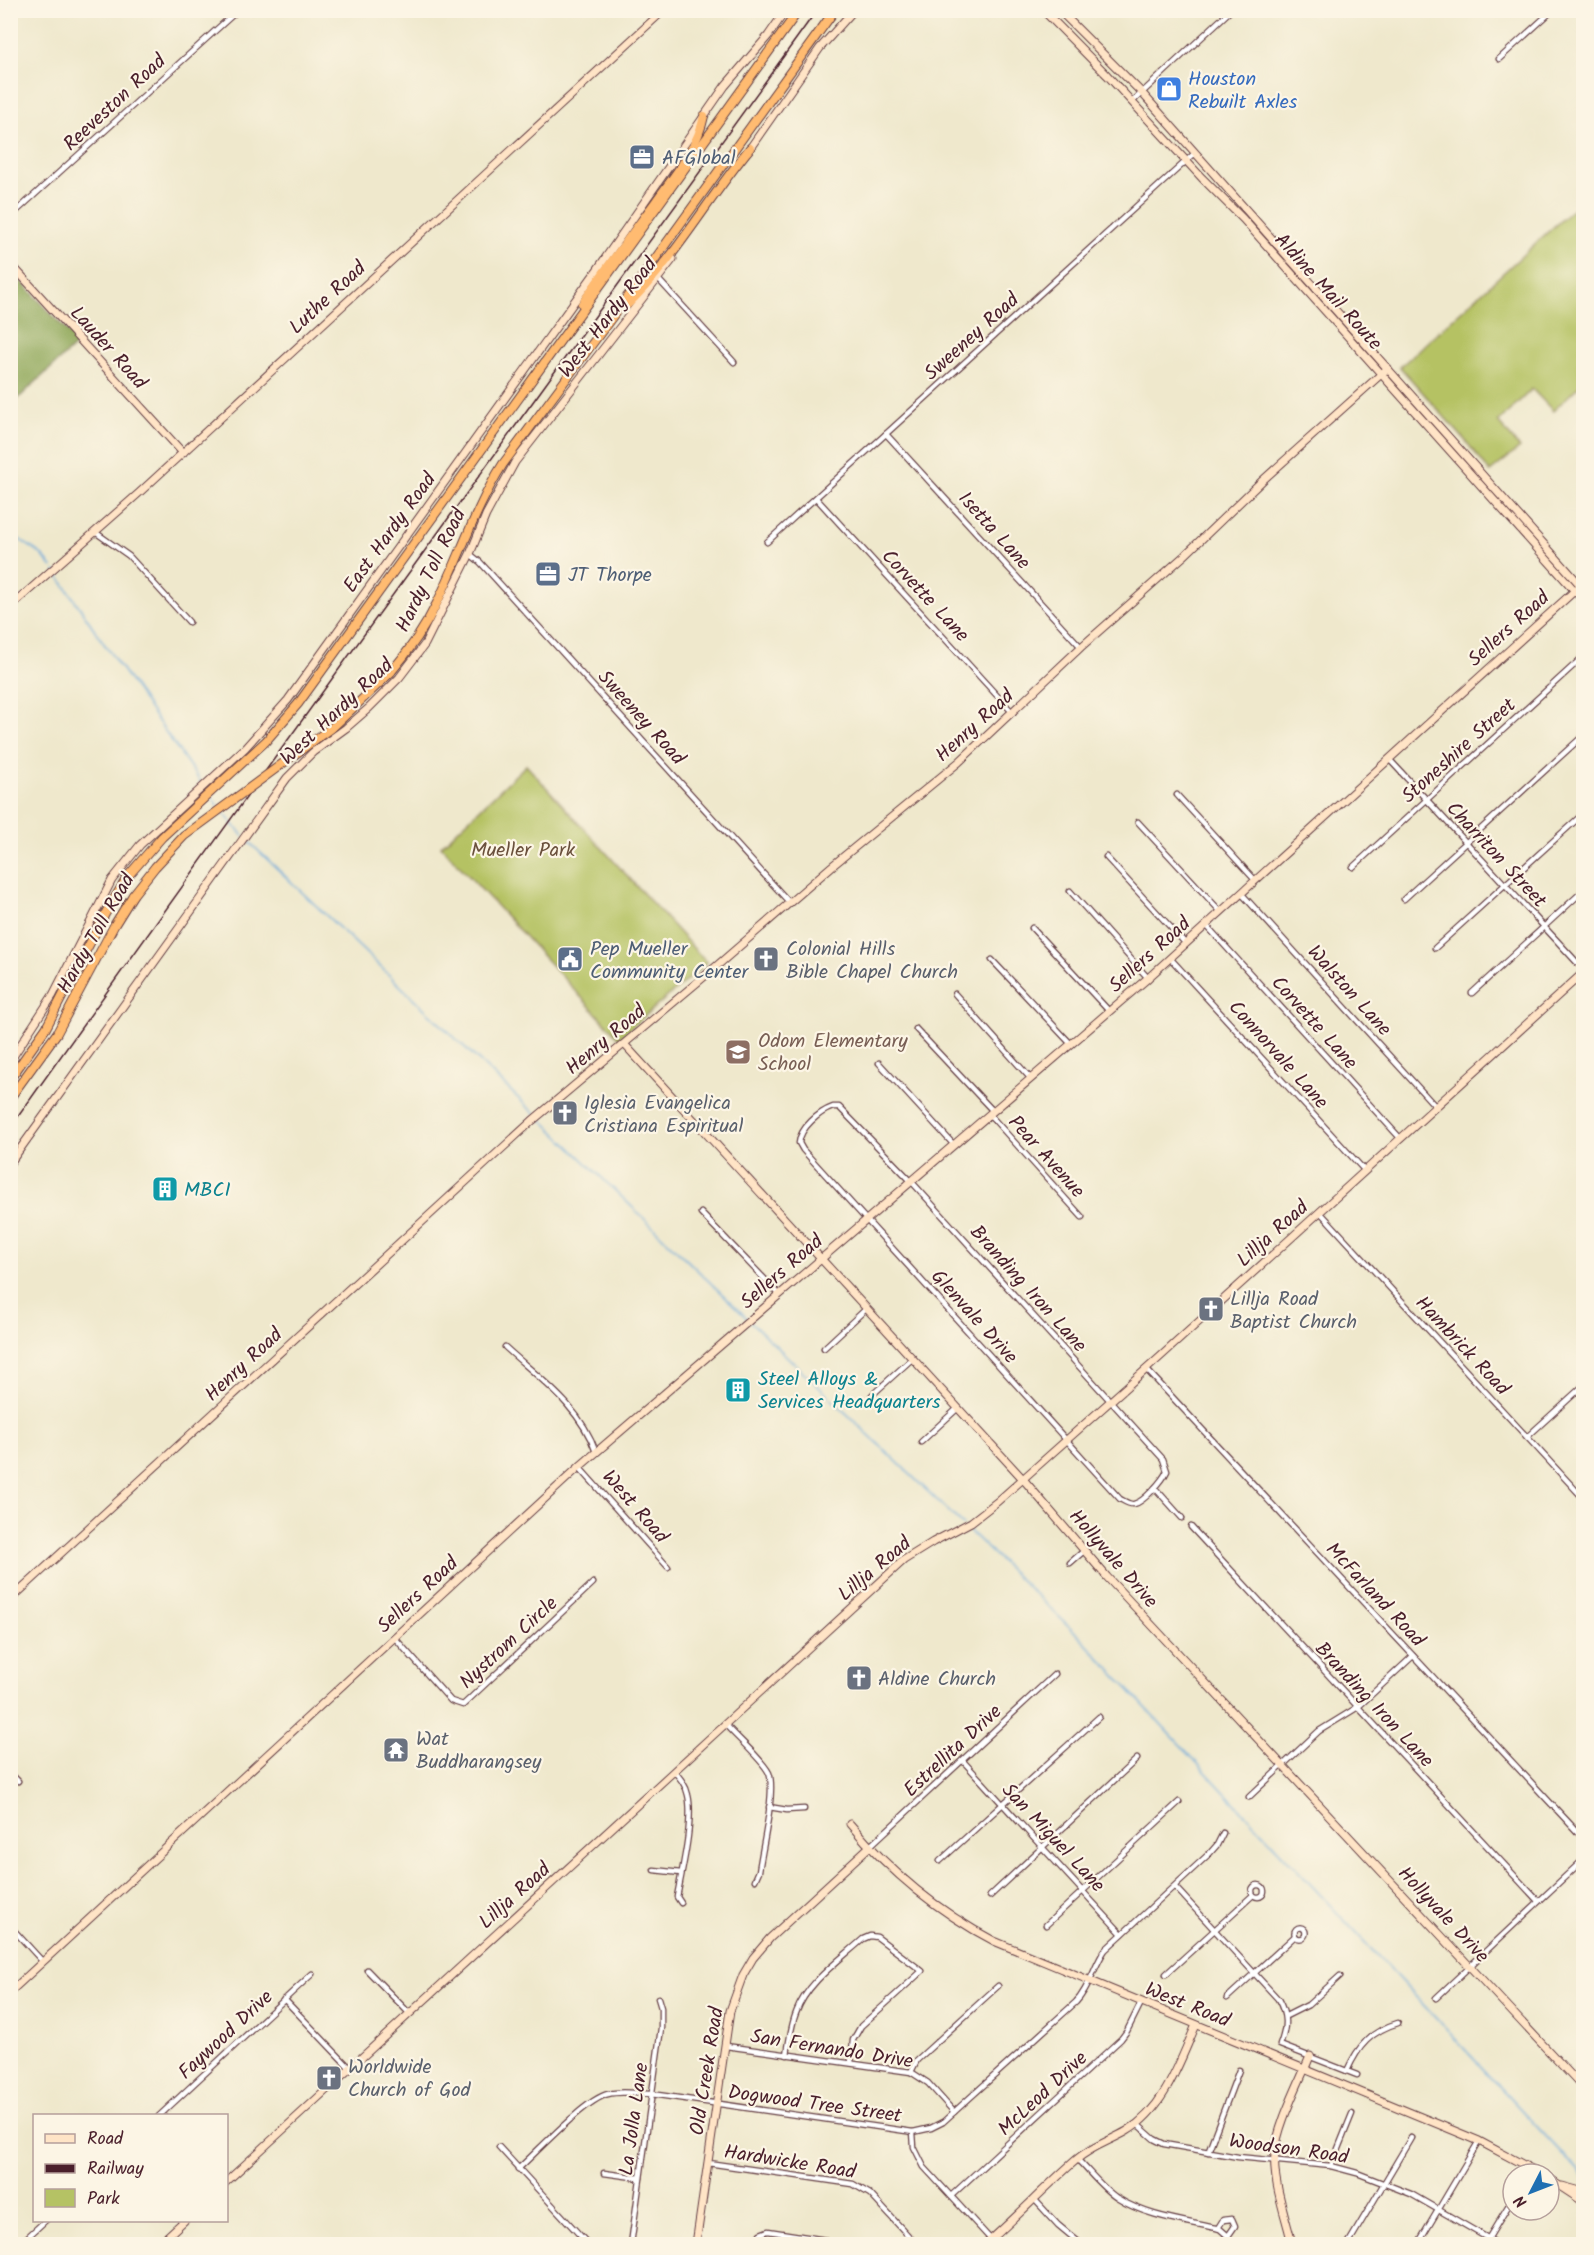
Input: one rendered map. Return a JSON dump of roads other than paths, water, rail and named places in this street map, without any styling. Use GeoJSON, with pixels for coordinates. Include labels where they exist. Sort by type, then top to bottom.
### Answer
{"type":"FeatureCollection","features":[{"type":"Feature","properties":{"kind":"highway","name":"Hardy Toll Road"},"geometry":{"type":"LineString","coordinates":[[10,1079],[46,1028],[98,927],[128,876],[151,848],[266,741],[298,704],[800,10]]}},
{"type":"Feature","properties":{"kind":"highway","name":"Hardy Toll Road"},"geometry":{"type":"LineString","coordinates":[[10,1098],[57,1033],[115,924],[133,895],[155,867],[184,836],[335,725],[391,672],[415,642],[437,603],[491,483],[835,10]]}},
{"type":"Feature","properties":{"kind":"highway"},"geometry":{"type":"LineString","coordinates":[[529,382],[670,181],[691,149],[702,126],[704,116]]}},
{"type":"Feature","properties":{"kind":"highway"},"geometry":{"type":"LineString","coordinates":[[607,324],[637,295],[750,148]]}},
{"type":"Feature","properties":{"kind":"street","name":"Reeveston Road"},"geometry":{"type":"LineString","coordinates":[[10,217],[238,10]]}},
{"type":"Feature","properties":{"kind":"street","name":"Luthe Road"},"geometry":{"type":"LineString","coordinates":[[10,607],[183,453],[664,10]]}},
{"type":"Feature","properties":{"kind":"street"},"geometry":{"type":"LineString","coordinates":[[820,48],[848,10]]}},
{"type":"Feature","properties":{"kind":"street","name":"West Hardy Road"},"geometry":{"type":"LineString","coordinates":[[10,1163],[249,834],[287,778],[300,763],[346,728],[399,678],[432,631],[470,554],[486,515],[515,462],[658,279],[820,48],[854,10]]}},
{"type":"Feature","properties":{"kind":"street","name":"Aldine Mail Route"},"geometry":{"type":"LineString","coordinates":[[1043,10],[1264,243],[1478,476],[1580,588],[1584,601]]}},
{"type":"Feature","properties":{"kind":"street","name":"Aldine Mail Route"},"geometry":{"type":"LineString","coordinates":[[1059,10],[1142,93],[1388,368],[1478,476]]}},
{"type":"Feature","properties":{"kind":"street"},"geometry":{"type":"LineString","coordinates":[[1132,102],[1232,10]]}},
{"type":"Feature","properties":{"kind":"street"},"geometry":{"type":"LineString","coordinates":[[1499,59],[1552,10]]}},
{"type":"Feature","properties":{"kind":"street","name":"East Hardy Road"},"geometry":{"type":"LineString","coordinates":[[10,1060],[53,995],[112,879],[140,845],[266,727],[310,670],[597,270],[725,86],[785,12]]}},
{"type":"Feature","properties":{"kind":"street"},"geometry":{"type":"LineString","coordinates":[[1077,46],[1085,37]]}},
{"type":"Feature","properties":{"kind":"street","name":"Sweeney Road"},"geometry":{"type":"LineString","coordinates":[[767,542],[1195,153]]}},
{"type":"Feature","properties":{"kind":"street"},"geometry":{"type":"LineString","coordinates":[[1210,186],[1217,178]]}},
{"type":"Feature","properties":{"kind":"street"},"geometry":{"type":"LineString","coordinates":[[1264,243],[1270,237]]}},
{"type":"Feature","properties":{"kind":"street","name":"Lauder Road"},"geometry":{"type":"LineString","coordinates":[[10,263],[183,453]]}},
{"type":"Feature","properties":{"kind":"street"},"geometry":{"type":"LineString","coordinates":[[658,279],[734,362]]}},
{"type":"Feature","properties":{"kind":"street"},"geometry":{"type":"LineString","coordinates":[[1323,308],[1329,302]]}},
{"type":"Feature","properties":{"kind":"street","name":"Henry Road"},"geometry":{"type":"LineString","coordinates":[[10,1600],[532,1121],[789,902],[959,762],[1081,647],[1184,556],[1263,480],[1388,368]]}},
{"type":"Feature","properties":{"kind":"street","name":"Isetta Lane"},"geometry":{"type":"LineString","coordinates":[[886,434],[1081,647]]}},
{"type":"Feature","properties":{"kind":"street","name":"Corvette Lane"},"geometry":{"type":"LineString","coordinates":[[816,498],[1013,713]]}},
{"type":"Feature","properties":{"kind":"street"},"geometry":{"type":"LineString","coordinates":[[95,532],[129,556],[189,622]]}},
{"type":"Feature","properties":{"kind":"street","name":"Sweeney Road"},"geometry":{"type":"LineString","coordinates":[[470,554],[789,902]]}},
{"type":"Feature","properties":{"kind":"street","name":"Sellers Road"},"geometry":{"type":"LineString","coordinates":[[10,1992],[579,1467],[1148,978],[1580,588]]}},
{"type":"Feature","properties":{"kind":"street","name":"Stoneshire Street"},"geometry":{"type":"LineString","coordinates":[[1353,867],[1584,656]]}},
{"type":"Feature","properties":{"kind":"street"},"geometry":{"type":"LineString","coordinates":[[1404,899],[1584,735]]}},
{"type":"Feature","properties":{"kind":"street","name":"Charriton Street"},"geometry":{"type":"LineString","coordinates":[[1389,759],[1584,971]]}},
{"type":"Feature","properties":{"kind":"street"},"geometry":{"type":"LineString","coordinates":[[1177,795],[1255,880]]}},
{"type":"Feature","properties":{"kind":"street"},"geometry":{"type":"LineString","coordinates":[[1435,948],[1584,813]]}},
{"type":"Feature","properties":{"kind":"street"},"geometry":{"type":"LineString","coordinates":[[1138,822],[1221,912]]}},
{"type":"Feature","properties":{"kind":"street"},"geometry":{"type":"LineString","coordinates":[[1106,857],[1186,944]]}},
{"type":"Feature","properties":{"kind":"street"},"geometry":{"type":"LineString","coordinates":[[1070,891],[1148,978]]}},
{"type":"Feature","properties":{"kind":"street"},"geometry":{"type":"LineString","coordinates":[[1472,993],[1584,891]]}},
{"type":"Feature","properties":{"kind":"street","name":"Walston Lane"},"geometry":{"type":"LineString","coordinates":[[1241,893],[1436,1107]]}},
{"type":"Feature","properties":{"kind":"street","name":"Corvette Lane"},"geometry":{"type":"LineString","coordinates":[[1206,926],[1401,1139]]}},
{"type":"Feature","properties":{"kind":"street"},"geometry":{"type":"LineString","coordinates":[[1032,928],[1109,1011]]}},
{"type":"Feature","properties":{"kind":"street","name":"Connorvale Lane"},"geometry":{"type":"LineString","coordinates":[[1170,958],[1365,1171]]}},
{"type":"Feature","properties":{"kind":"street"},"geometry":{"type":"LineString","coordinates":[[992,960],[1071,1044]]}},
{"type":"Feature","properties":{"kind":"street","name":"Lillja Road"},"geometry":{"type":"LineString","coordinates":[[228,2180],[910,1554],[969,1524],[1023,1479],[1584,971]]}},
{"type":"Feature","properties":{"kind":"street"},"geometry":{"type":"LineString","coordinates":[[955,994],[1032,1078]]}},
{"type":"Feature","properties":{"kind":"street","name":"Pear Avenue"},"geometry":{"type":"LineString","coordinates":[[916,1029],[1082,1217]]}},
{"type":"Feature","properties":{"kind":"street","name":"Hollyvale Drive"},"geometry":{"type":"LineString","coordinates":[[625,1044],[730,1162],[1023,1479],[1107,1576],[1584,2089]]}},
{"type":"Feature","properties":{"kind":"street"},"geometry":{"type":"LineString","coordinates":[[879,1063],[954,1145]]}},
{"type":"Feature","properties":{"kind":"street","name":"Branding Iron Lane"},"geometry":{"type":"LineString","coordinates":[[814,1120],[825,1110],[839,1107],[911,1181],[1166,1463],[1167,1471],[1155,1488]]}},
{"type":"Feature","properties":{"kind":"street","name":"Glenvale Drive"},"geometry":{"type":"LineString","coordinates":[[814,1120],[802,1132],[799,1143],[1120,1499],[1136,1504],[1155,1488]]}},
{"type":"Feature","properties":{"kind":"street"},"geometry":{"type":"LineString","coordinates":[[701,1212],[778,1294]]}},
{"type":"Feature","properties":{"kind":"street","name":"Hambrick Road"},"geometry":{"type":"LineString","coordinates":[[1320,1212],[1584,1499]]}},
{"type":"Feature","properties":{"kind":"street"},"geometry":{"type":"LineString","coordinates":[[824,1348],[867,1308]]}},
{"type":"Feature","properties":{"kind":"street","name":"West Road"},"geometry":{"type":"LineString","coordinates":[[505,1347],[554,1389],[575,1413],[591,1437],[596,1452]]}},
{"type":"Feature","properties":{"kind":"street"},"geometry":{"type":"LineString","coordinates":[[872,1395],[913,1358]]}},
{"type":"Feature","properties":{"kind":"street","name":"McFarland Road"},"geometry":{"type":"LineString","coordinates":[[1146,1369],[1584,1839]]}},
{"type":"Feature","properties":{"kind":"street"},"geometry":{"type":"LineString","coordinates":[[1527,1437],[1584,1385]]}},
{"type":"Feature","properties":{"kind":"street"},"geometry":{"type":"LineString","coordinates":[[921,1442],[958,1408]]}},
{"type":"Feature","properties":{"kind":"street","name":"West Road"},"geometry":{"type":"LineString","coordinates":[[579,1467],[668,1567]]}},
{"type":"Feature","properties":{"kind":"street"},"geometry":{"type":"LineString","coordinates":[[1155,1488],[1182,1518]]}},
{"type":"Feature","properties":{"kind":"street","name":"Branding Iron Lane"},"geometry":{"type":"LineString","coordinates":[[1191,1527],[1538,1901]]}},
{"type":"Feature","properties":{"kind":"street"},"geometry":{"type":"LineString","coordinates":[[1070,1563],[1085,1550]]}},
{"type":"Feature","properties":{"kind":"street","name":"Nystrom Circle"},"geometry":{"type":"LineString","coordinates":[[394,1637],[452,1701],[463,1705],[593,1583]]}},
{"type":"Feature","properties":{"kind":"street"},"geometry":{"type":"LineString","coordinates":[[1249,1797],[1319,1731],[1358,1707],[1413,1656]]}},
{"type":"Feature","properties":{"kind":"street","name":"Estrellita Drive"},"geometry":{"type":"LineString","coordinates":[[870,1847],[1055,1674]]}},
{"type":"Feature","properties":{"kind":"street"},"geometry":{"type":"LineString","coordinates":[[940,1861],[1099,1717]]}},
{"type":"Feature","properties":{"kind":"street"},"geometry":{"type":"LineString","coordinates":[[725,1724],[769,1773],[771,1785],[769,1807],[759,1871],[755,1880]]}},
{"type":"Feature","properties":{"kind":"street"},"geometry":{"type":"LineString","coordinates":[[990,1896],[1137,1759]]}},
{"type":"Feature","properties":{"kind":"street","name":"San Miguel Lane"},"geometry":{"type":"LineString","coordinates":[[963,1761],[1122,1934]]}},
{"type":"Feature","properties":{"kind":"street"},"geometry":{"type":"LineString","coordinates":[[674,1771],[683,1783],[689,1802],[677,1897],[681,1903]]}},
{"type":"Feature","properties":{"kind":"street"},"geometry":{"type":"LineString","coordinates":[[10,1773],[18,1781]]}},
{"type":"Feature","properties":{"kind":"street"},"geometry":{"type":"LineString","coordinates":[[1046,1924],[1179,1802]]}},
{"type":"Feature","properties":{"kind":"street"},"geometry":{"type":"LineString","coordinates":[[769,1807],[787,1810],[804,1809]]}},
{"type":"Feature","properties":{"kind":"street","name":"West Road"},"geometry":{"type":"LineString","coordinates":[[850,1824],[870,1847],[919,1894],[959,1922],[1014,1951],[1305,2068],[1479,2141],[1518,2162]]}},
{"type":"Feature","properties":{"kind":"street","name":"Dogwood Tree Street"},"geometry":{"type":"LineString","coordinates":[[518,2169],[589,2103],[605,2094],[617,2092],[651,2094],[913,2132],[932,2128],[943,2122],[1076,2002],[1105,1950],[1175,1887],[1217,1845],[1223,1833]]}},
{"type":"Feature","properties":{"kind":"street","name":"Old Creek Road"},"geometry":{"type":"LineString","coordinates":[[696,2244],[730,2011],[743,1975],[753,1958],[770,1938],[870,1847]]}},
{"type":"Feature","properties":{"kind":"street"},"geometry":{"type":"LineString","coordinates":[[1436,1998],[1584,1859]]}},
{"type":"Feature","properties":{"kind":"street"},"geometry":{"type":"LineString","coordinates":[[654,1870],[681,1873]]}},
{"type":"Feature","properties":{"kind":"street"},"geometry":{"type":"LineString","coordinates":[[1175,1887],[1278,1999],[1286,2016],[1284,2035],[1280,2045],[1358,2075]]}},
{"type":"Feature","properties":{"kind":"street"},"geometry":{"type":"LineString","coordinates":[[1166,1974],[1253,1895]]}},
{"type":"Feature","properties":{"kind":"street"},"geometry":{"type":"LineString","coordinates":[[10,1926],[43,1962]]}},
{"type":"Feature","properties":{"kind":"street"},"geometry":{"type":"LineString","coordinates":[[787,2055],[796,2012],[810,1988],[863,1939],[870,1936],[877,1937],[922,1971],[861,2026],[853,2040],[851,2063]]}},
{"type":"Feature","properties":{"kind":"street"},"geometry":{"type":"LineString","coordinates":[[1227,1998],[1295,1936]]}},
{"type":"Feature","properties":{"kind":"street"},"geometry":{"type":"LineString","coordinates":[[367,1970],[409,2013]]}},
{"type":"Feature","properties":{"kind":"street","name":"Faywood Drive"},"geometry":{"type":"LineString","coordinates":[[160,2114],[312,1974]]}},
{"type":"Feature","properties":{"kind":"street"},"geometry":{"type":"LineString","coordinates":[[1286,2016],[1308,2005],[1340,1976]]}},
{"type":"Feature","properties":{"kind":"street"},"geometry":{"type":"LineString","coordinates":[[911,2072],[917,2060],[998,1986]]}},
{"type":"Feature","properties":{"kind":"street","name":"La Jolla Lane"},"geometry":{"type":"LineString","coordinates":[[631,2244],[662,2028],[658,1998]]}},
{"type":"Feature","properties":{"kind":"street"},"geometry":{"type":"LineString","coordinates":[[284,1999],[350,2068]]}},
{"type":"Feature","properties":{"kind":"street","name":"McLeod Drive"},"geometry":{"type":"LineString","coordinates":[[951,2196],[1121,2040],[1141,2003]]}},
{"type":"Feature","properties":{"kind":"street"},"geometry":{"type":"LineString","coordinates":[[1347,2071],[1354,2055],[1367,2039],[1381,2029],[1398,2023]]}},
{"type":"Feature","properties":{"kind":"street"},"geometry":{"type":"LineString","coordinates":[[913,2132],[914,2147],[924,2166],[991,2243],[1077,2159],[1094,2146],[1137,2124],[1165,2091],[1196,2025]]}},
{"type":"Feature","properties":{"kind":"street","name":"San Fernando Drive"},"geometry":{"type":"LineString","coordinates":[[726,2046],[911,2072],[928,2083],[954,2112]]}},
{"type":"Feature","properties":{"kind":"street"},"geometry":{"type":"LineString","coordinates":[[1292,2244],[1275,2161],[1278,2138],[1310,2056]]}},
{"type":"Feature","properties":{"kind":"street"},"geometry":{"type":"LineString","coordinates":[[1208,2152],[1239,2070]]}},
{"type":"Feature","properties":{"kind":"street"},"geometry":{"type":"LineString","coordinates":[[1331,2166],[1352,2114]]}},
{"type":"Feature","properties":{"kind":"street","name":"Woodson Road"},"geometry":{"type":"LineString","coordinates":[[1137,2124],[1154,2139],[1164,2144],[1275,2161],[1331,2166],[1385,2182],[1498,2244]]}},
{"type":"Feature","properties":{"kind":"street"},"geometry":{"type":"LineString","coordinates":[[1348,2244],[1411,2138]]}},
{"type":"Feature","properties":{"kind":"street"},"geometry":{"type":"LineString","coordinates":[[1418,2244],[1479,2141]]}},
{"type":"Feature","properties":{"kind":"street"},"geometry":{"type":"LineString","coordinates":[[499,2147],[588,2244]]}},
{"type":"Feature","properties":{"kind":"street"},"geometry":{"type":"LineString","coordinates":[[1077,2159],[1103,2187],[1130,2205],[1218,2228],[1228,2236],[1230,2244]]}},
{"type":"Feature","properties":{"kind":"street","name":"Hardwicke Road"},"geometry":{"type":"LineString","coordinates":[[708,2163],[853,2184],[870,2194],[915,2244]]}},
{"type":"Feature","properties":{"kind":"street"},"geometry":{"type":"LineString","coordinates":[[604,2174],[640,2178]]}},
{"type":"Feature","properties":{"kind":"street"},"geometry":{"type":"LineString","coordinates":[[1561,2185],[1584,2192]]}},
{"type":"Feature","properties":{"kind":"street"},"geometry":{"type":"LineString","coordinates":[[1561,2187],[1584,2202]]}},
{"type":"Feature","properties":{"kind":"street"},"geometry":{"type":"LineString","coordinates":[[1035,2200],[1058,2225],[1081,2244]]}},
{"type":"Feature","properties":{"kind":"street"},"geometry":{"type":"LineString","coordinates":[[1485,2244],[1501,2218]]}},
{"type":"Feature","properties":{"kind":"street"},"geometry":{"type":"LineString","coordinates":[[1218,2228],[1223,2220],[1232,2219],[1235,2226],[1228,2236]]}},
{"type":"Feature","properties":{"kind":"street"},"geometry":{"type":"LineString","coordinates":[[20,2244],[44,2222]]}},
{"type":"Feature","properties":{"kind":"street"},"geometry":{"type":"LineString","coordinates":[[159,2244],[183,2222]]}},
{"type":"Feature","properties":{"kind":"street"},"geometry":{"type":"LineString","coordinates":[[756,2244],[760,2234],[768,2231],[826,2240],[835,2244]]}},
{"type":"Feature","properties":{"kind":"waterway"},"geometry":{"type":"LineString","coordinates":[[10,533],[41,554],[52,567]]}},
{"type":"Feature","properties":{"kind":"waterway"},"geometry":{"type":"LineString","coordinates":[[55,571],[202,784]]}},
{"type":"Feature","properties":{"kind":"waterway"},"geometry":{"type":"LineString","coordinates":[[211,795],[218,806]]}},
{"type":"Feature","properties":{"kind":"waterway"},"geometry":{"type":"LineString","coordinates":[[223,812],[243,836]]}},
{"type":"Feature","properties":{"kind":"waterway"},"geometry":{"type":"LineString","coordinates":[[246,839],[536,1115]]}},
{"type":"Feature","properties":{"kind":"waterway"},"geometry":{"type":"LineString","coordinates":[[540,1118],[748,1319]]}},
{"type":"Feature","properties":{"kind":"waterway"},"geometry":{"type":"LineString","coordinates":[[751,1322],[963,1525]]}},
{"type":"Feature","properties":{"kind":"waterway"},"geometry":{"type":"LineString","coordinates":[[966,1528],[1075,1632],[1584,2177]]}},
{"type":"Feature","properties":{"kind":"railway"},"geometry":{"type":"LineString","coordinates":[[10,1128],[817,10]]}},
{"type":"Feature","properties":{"kind":"place","name":"Houston Rebuilt Axles"},"geometry":{"type":"Point","coordinates":[1169,89]}},
{"type":"Feature","properties":{"kind":"place","name":"AFGlobal"},"geometry":{"type":"Point","coordinates":[642,157]}},
{"type":"Feature","properties":{"kind":"place","name":"JT Thorpe"},"geometry":{"type":"Point","coordinates":[548,574]}},
{"type":"Feature","properties":{"kind":"place","name":"Pep Mueller Community Center"},"geometry":{"type":"Point","coordinates":[570,959]}},
{"type":"Feature","properties":{"kind":"place","name":"Colonial Hills Bible Chapel Church"},"geometry":{"type":"Point","coordinates":[766,959]}},
{"type":"Feature","properties":{"kind":"place","name":"Odom Elementary School"},"geometry":{"type":"Point","coordinates":[738,1052]}},
{"type":"Feature","properties":{"kind":"place","name":"Iglesia Evangelica Cristiana Espiritual"},"geometry":{"type":"Point","coordinates":[565,1113]}},
{"type":"Feature","properties":{"kind":"place","name":"MBCI"},"geometry":{"type":"Point","coordinates":[165,1189]}},
{"type":"Feature","properties":{"kind":"place","name":"Lillja Road Baptist Church"},"geometry":{"type":"Point","coordinates":[1211,1309]}},
{"type":"Feature","properties":{"kind":"place","name":"Steel Alloys & Services Headquarters"},"geometry":{"type":"Point","coordinates":[738,1390]}},
{"type":"Feature","properties":{"kind":"place","name":"Aldine Church"},"geometry":{"type":"Point","coordinates":[859,1678]}},
{"type":"Feature","properties":{"kind":"place","name":"Wat Buddharangsey"},"geometry":{"type":"Point","coordinates":[396,1750]}},
{"type":"Feature","properties":{"kind":"place","name":"Worldwide Church of God"},"geometry":{"type":"Point","coordinates":[329,2078]}},
{"type":"Feature","properties":{"kind":"park label","name":"Mueller Park"},"geometry":{"type":"Point","coordinates":[523,849]}}]}
